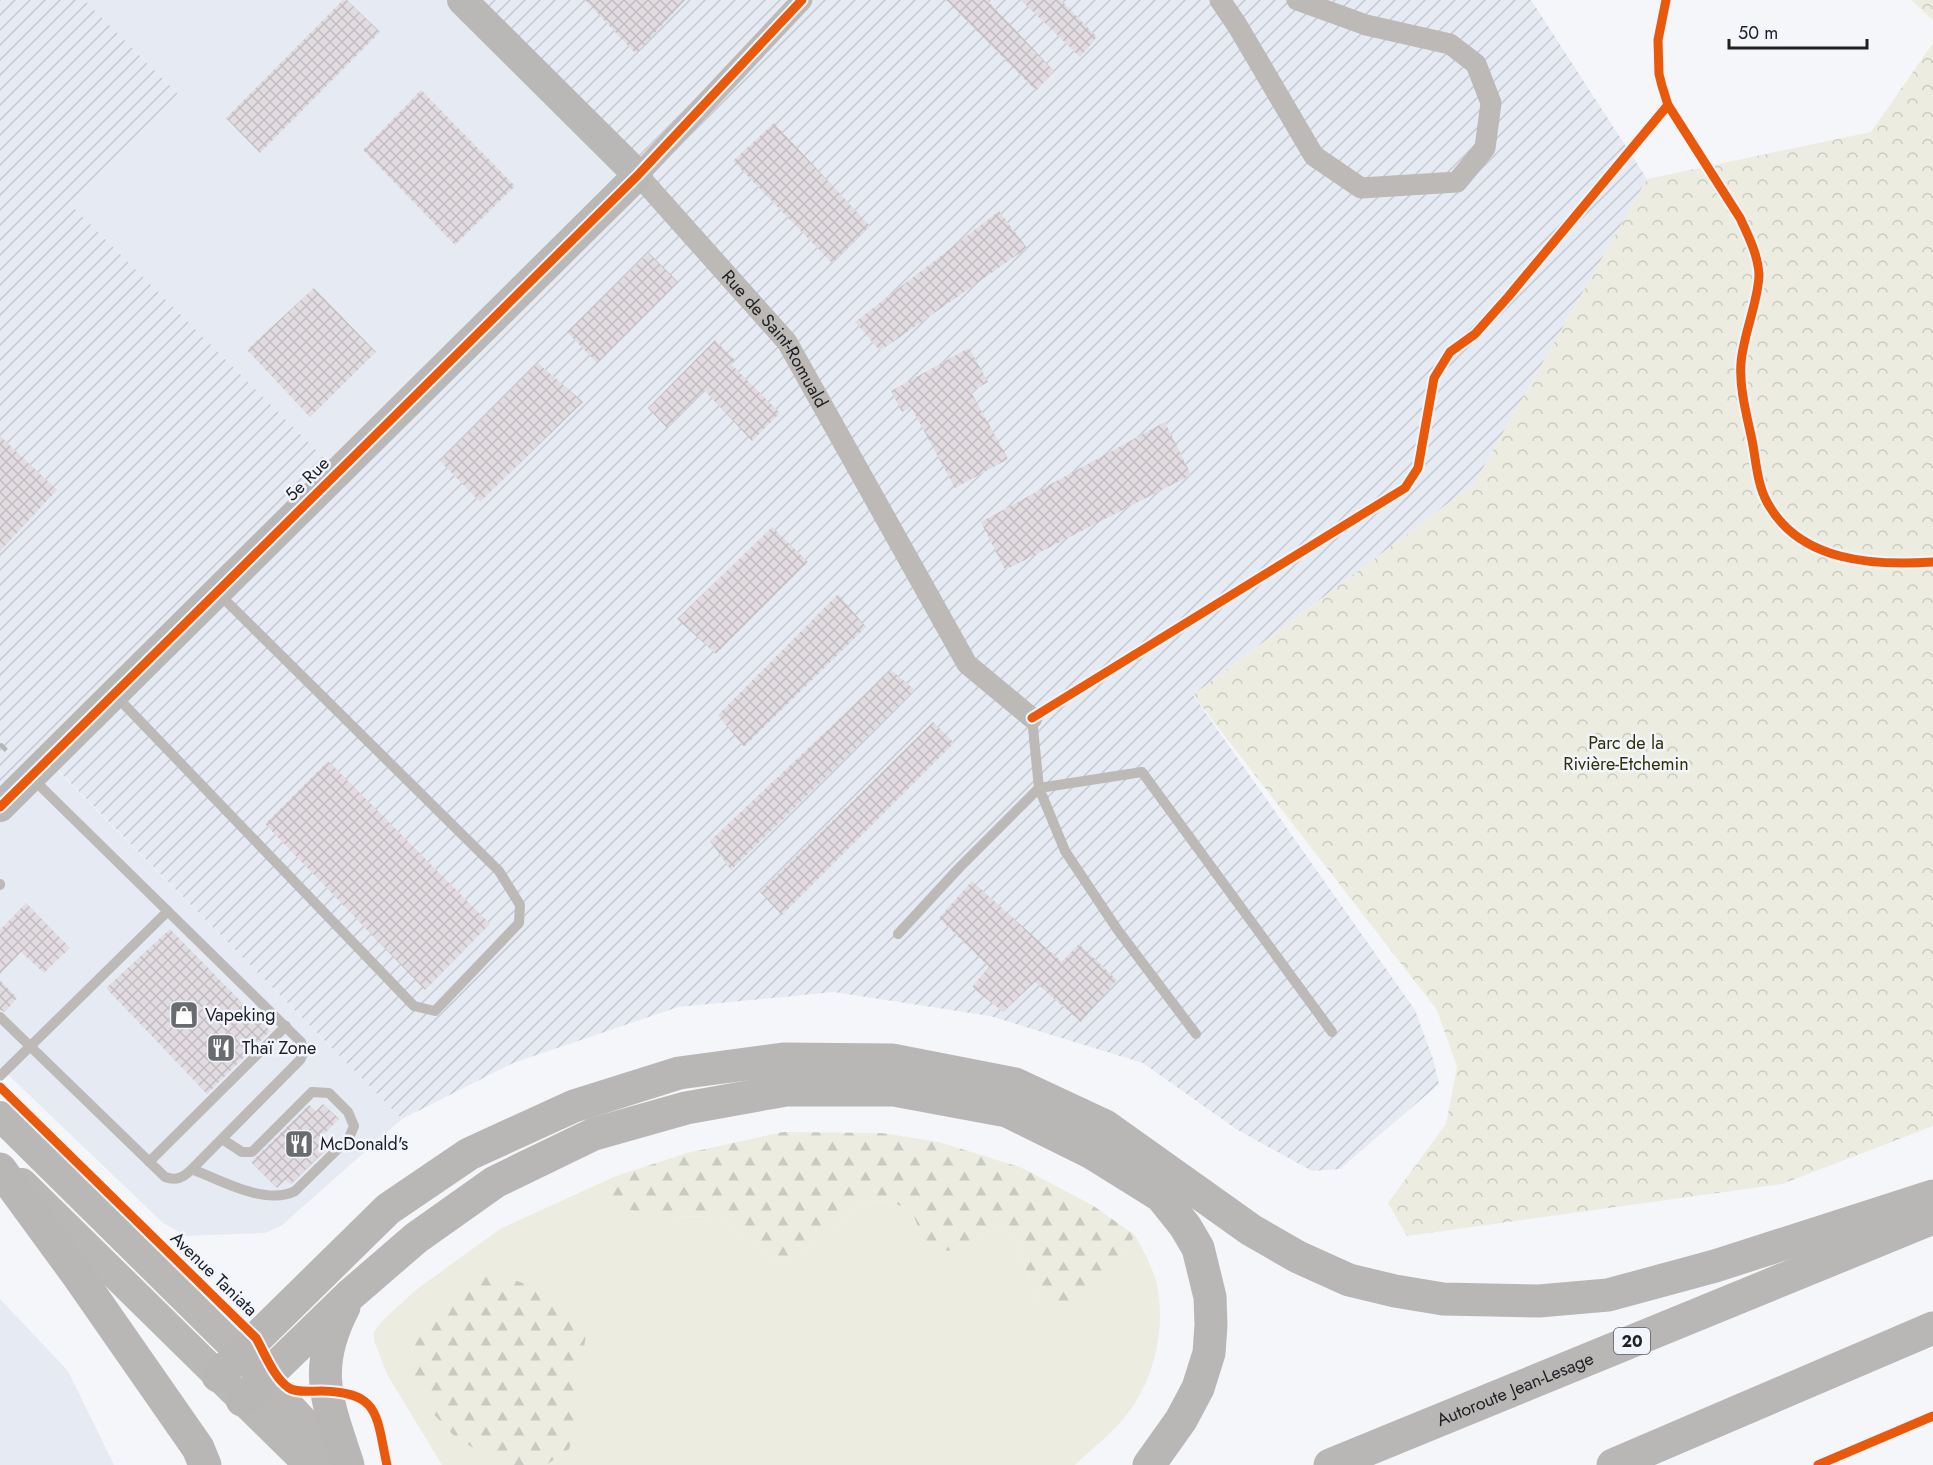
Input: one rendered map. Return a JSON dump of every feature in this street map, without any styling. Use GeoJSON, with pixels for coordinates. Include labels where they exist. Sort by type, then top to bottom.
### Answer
{"type":"FeatureCollection","features":[{"type":"Feature","properties":{"kind":"highway"},"geometry":{"type":"LineString","coordinates":[[229,1365],[387,1209],[469,1154],[574,1106],[679,1073],[783,1059],[892,1060],[1015,1084],[1104,1126],[1251,1230],[1298,1257],[1349,1280],[1395,1292],[1443,1299],[1539,1301],[1608,1295],[1715,1266],[1933,1196]]}},
{"type":"Feature","properties":{"kind":"highway"},"geometry":{"type":"LineString","coordinates":[[253,1389],[350,1295],[416,1238],[495,1182],[594,1134],[686,1108],[786,1090],[894,1090],[1007,1111],[1092,1153],[1161,1196],[1185,1226],[1198,1248],[1210,1297],[1209,1353],[1198,1388],[1181,1420],[1149,1465]]}},
{"type":"Feature","properties":{"kind":"highway"},"geometry":{"type":"LineString","coordinates":[[0,1169],[79,1277],[198,1448],[205,1465]]}},
{"type":"Feature","properties":{"kind":"highway","name":"Autoroute Jean-Lesage"},"geometry":{"type":"LineString","coordinates":[[1330,1465],[1933,1218]]}},
{"type":"Feature","properties":{"kind":"highway"},"geometry":{"type":"LineString","coordinates":[[346,1465],[326,1398],[325,1363],[333,1329],[350,1295]]}},
{"type":"Feature","properties":{"kind":"highway"},"geometry":{"type":"LineString","coordinates":[[1613,1465],[1933,1328]]}},
{"type":"Feature","properties":{"kind":"highway"},"geometry":{"type":"LineString","coordinates":[[1664,1465],[1933,1344]]}},
{"type":"Feature","properties":{"kind":"street","name":"Rue de Saint-Romuald"},"geometry":{"type":"LineString","coordinates":[[462,0],[638,175],[787,342],[967,664],[1032,718]]}},
{"type":"Feature","properties":{"kind":"street"},"geometry":{"type":"LineString","coordinates":[[638,175],[802,0]]}},
{"type":"Feature","properties":{"kind":"street"},"geometry":{"type":"LineString","coordinates":[[1220,0],[1314,156],[1361,188],[1457,182],[1485,148],[1491,103],[1476,63],[1450,44],[1366,25],[1297,0]]}},
{"type":"Feature","properties":{"kind":"street","name":"5e Rue"},"geometry":{"type":"LineString","coordinates":[[0,807],[638,175]]}},
{"type":"Feature","properties":{"kind":"street","name":"Avenue Taniata"},"geometry":{"type":"LineString","coordinates":[[0,1116],[229,1365],[253,1389],[346,1465]]}},
{"type":"Feature","properties":{"kind":"street","name":"Avenue Taniata"},"geometry":{"type":"LineString","coordinates":[[0,1161],[229,1365]]}},
{"type":"Feature","properties":{"kind":"street","name":"Avenue Taniata"},"geometry":{"type":"LineString","coordinates":[[253,1389],[309,1465]]}},
{"type":"Feature","properties":{"kind":"lane"},"geometry":{"type":"LineString","coordinates":[[114,693],[414,1006],[435,1011],[519,923],[520,905],[499,871],[217,592]]}},
{"type":"Feature","properties":{"kind":"lane"},"geometry":{"type":"LineString","coordinates":[[1032,718],[1039,788],[1065,851],[1117,929],[1196,1034]]}},
{"type":"Feature","properties":{"kind":"lane"},"geometry":{"type":"LineString","coordinates":[[898,934],[959,868],[1039,788],[1142,772],[1332,1032]]}},
{"type":"Feature","properties":{"kind":"lane"},"geometry":{"type":"LineString","coordinates":[[0,1017],[165,1177],[174,1180],[186,1176],[300,1060],[304,1052],[302,1042],[30,777]]}},
{"type":"Feature","properties":{"kind":"lane"},"geometry":{"type":"LineString","coordinates":[[0,1076],[168,911]]}},
{"type":"Feature","properties":{"kind":"lane"},"geometry":{"type":"LineString","coordinates":[[149,1162],[286,1026]]}},
{"type":"Feature","properties":{"kind":"lane"},"geometry":{"type":"LineString","coordinates":[[192,1169],[258,1195],[285,1196],[295,1191],[349,1138],[354,1126],[348,1112],[329,1093],[312,1092],[252,1152],[242,1152],[222,1139]]}},
{"type":"Feature","properties":{"kind":"shaded area"},"geometry":{"type":"Polygon","coordinates":[[[0,0],[84,0],[178,94],[70,204],[338,472],[638,175],[462,0],[1531,0],[1647,179],[1474,484],[1193,695],[1415,1010],[1433,1059],[1439,1084],[1340,1169],[1312,1171],[1236,1129],[1143,1063],[990,1016],[834,992],[678,1007],[513,1063],[402,1119],[48,760],[0,807],[0,0]]]}},
{"type":"Feature","properties":{"kind":"shaded area"},"geometry":{"type":"Polygon","coordinates":[[[84,0],[462,0],[638,175],[338,472],[70,204],[178,94],[84,0]]]}},
{"type":"Feature","properties":{"kind":"shaded area"},"geometry":{"type":"Polygon","coordinates":[[[47,760],[402,1119],[281,1226],[265,1233],[186,1236],[163,1223],[0,1067],[0,807],[47,760]]]}},
{"type":"Feature","properties":{"kind":"shaded area"},"geometry":{"type":"Polygon","coordinates":[[[0,1299],[68,1371],[114,1465],[0,1465],[0,1299]]]}},
{"type":"Feature","properties":{"kind":"green space"},"geometry":{"type":"Polygon","coordinates":[[[1911,0],[1933,0],[1933,20],[1911,0]]]}},
{"type":"Feature","properties":{"kind":"green space","name":"Parc de la Rivière-Etchemin"},"geometry":{"type":"Polygon","coordinates":[[[1933,43],[1933,1126],[1782,1184],[1407,1236],[1388,1203],[1446,1124],[1457,1067],[1437,1010],[1193,695],[1474,484],[1647,179],[1871,132],[1933,43]]]}},
{"type":"Feature","properties":{"kind":"green space"},"geometry":{"type":"Polygon","coordinates":[[[783,1132],[882,1133],[939,1142],[1020,1167],[1092,1205],[1135,1235],[1120,1259],[1079,1300],[1053,1309],[1041,1304],[1027,1273],[1020,1249],[1008,1233],[992,1229],[974,1242],[948,1251],[924,1242],[911,1209],[882,1200],[863,1202],[815,1244],[789,1260],[779,1263],[717,1217],[667,1216],[613,1205],[608,1191],[616,1176],[687,1153],[783,1132]]]}},
{"type":"Feature","properties":{"kind":"green space"},"geometry":{"type":"Polygon","coordinates":[[[616,1176],[608,1191],[667,1216],[717,1217],[779,1263],[789,1260],[815,1244],[863,1202],[882,1200],[911,1209],[924,1242],[974,1242],[992,1229],[1008,1233],[1020,1249],[1027,1273],[1041,1304],[1120,1259],[1135,1235],[1157,1283],[1160,1307],[1158,1341],[1150,1373],[1135,1404],[1125,1417],[1075,1465],[442,1465],[388,1376],[374,1341],[374,1332],[382,1321],[417,1289],[500,1229],[616,1176]]]}},
{"type":"Feature","properties":{"kind":"green space"},"geometry":{"type":"Polygon","coordinates":[[[495,1273],[537,1288],[581,1325],[586,1333],[574,1384],[575,1431],[569,1449],[546,1465],[510,1465],[486,1456],[453,1435],[428,1408],[411,1369],[411,1340],[445,1300],[468,1283],[495,1273]]]}},
{"type":"Feature","properties":{"kind":"building"},"geometry":{"type":"Polygon","coordinates":[[[343,0],[347,0],[380,32],[260,153],[226,118],[343,0]]]}},
{"type":"Feature","properties":{"kind":"building"},"geometry":{"type":"Polygon","coordinates":[[[585,0],[685,0],[636,54],[585,0]]]}},
{"type":"Feature","properties":{"kind":"building"},"geometry":{"type":"Polygon","coordinates":[[[946,0],[987,0],[1054,71],[1036,91],[946,0]]]}},
{"type":"Feature","properties":{"kind":"building"},"geometry":{"type":"Polygon","coordinates":[[[1021,0],[1061,0],[1097,37],[1080,57],[1021,0]]]}},
{"type":"Feature","properties":{"kind":"building"},"geometry":{"type":"Polygon","coordinates":[[[421,90],[515,186],[455,245],[363,150],[421,90]]]}},
{"type":"Feature","properties":{"kind":"building"},"geometry":{"type":"Polygon","coordinates":[[[774,123],[870,226],[832,263],[733,161],[774,123]]]}},
{"type":"Feature","properties":{"kind":"building"},"geometry":{"type":"Polygon","coordinates":[[[999,211],[1027,248],[880,351],[855,322],[999,211]]]}},
{"type":"Feature","properties":{"kind":"building"},"geometry":{"type":"Polygon","coordinates":[[[649,253],[678,282],[597,363],[567,332],[649,253]]]}},
{"type":"Feature","properties":{"kind":"building"},"geometry":{"type":"Polygon","coordinates":[[[314,288],[376,352],[310,417],[247,350],[314,288]]]}},
{"type":"Feature","properties":{"kind":"building"},"geometry":{"type":"Polygon","coordinates":[[[715,340],[735,360],[731,364],[780,413],[752,441],[704,390],[667,428],[648,408],[715,340]]]}},
{"type":"Feature","properties":{"kind":"building"},"geometry":{"type":"Polygon","coordinates":[[[969,348],[988,382],[971,392],[1008,459],[955,488],[911,407],[902,412],[891,391],[969,348]]]}},
{"type":"Feature","properties":{"kind":"building"},"geometry":{"type":"Polygon","coordinates":[[[538,363],[583,402],[480,502],[440,461],[538,363]]]}},
{"type":"Feature","properties":{"kind":"building"},"geometry":{"type":"Polygon","coordinates":[[[1165,422],[1191,475],[1005,570],[981,522],[1165,422]]]}},
{"type":"Feature","properties":{"kind":"building"},"geometry":{"type":"Polygon","coordinates":[[[0,436],[57,490],[0,551],[0,436]]]}},
{"type":"Feature","properties":{"kind":"building"},"geometry":{"type":"Polygon","coordinates":[[[772,527],[808,562],[716,654],[677,619],[772,527]]]}},
{"type":"Feature","properties":{"kind":"building"},"geometry":{"type":"Polygon","coordinates":[[[838,594],[866,627],[744,747],[718,715],[838,594]]]}},
{"type":"Feature","properties":{"kind":"building"},"geometry":{"type":"Polygon","coordinates":[[[891,670],[915,690],[731,870],[710,841],[891,670]]]}},
{"type":"Feature","properties":{"kind":"building"},"geometry":{"type":"Polygon","coordinates":[[[933,722],[954,743],[782,915],[760,892],[933,722]]]}},
{"type":"Feature","properties":{"kind":"building"},"geometry":{"type":"Polygon","coordinates":[[[328,761],[490,924],[425,990],[265,824],[328,761]]]}},
{"type":"Feature","properties":{"kind":"building"},"geometry":{"type":"Polygon","coordinates":[[[972,881],[1062,962],[1079,944],[1117,980],[1081,1022],[1035,982],[1003,1012],[972,987],[989,967],[939,918],[972,881]]]}},
{"type":"Feature","properties":{"kind":"building"},"geometry":{"type":"Polygon","coordinates":[[[26,903],[70,948],[44,973],[21,952],[0,974],[0,930],[26,903]]]}},
{"type":"Feature","properties":{"kind":"building"},"geometry":{"type":"Polygon","coordinates":[[[170,929],[270,1031],[207,1094],[106,988],[170,929]]]}},
{"type":"Feature","properties":{"kind":"building"},"geometry":{"type":"Polygon","coordinates":[[[0,980],[17,998],[5,1012],[0,1010],[0,980]]]}},
{"type":"Feature","properties":{"kind":"building"},"geometry":{"type":"Polygon","coordinates":[[[323,1104],[339,1119],[323,1135],[332,1144],[291,1184],[285,1180],[277,1188],[251,1162],[309,1105],[316,1111],[323,1104]]]}},
{"type":"Feature","properties":{"kind":"railway"},"geometry":{"type":"LineString","coordinates":[[0,744],[8,752]]}},
{"type":"Feature","properties":{"kind":"cycle path"},"geometry":{"type":"LineString","coordinates":[[0,807],[638,175],[802,0]]}},
{"type":"Feature","properties":{"kind":"cycle path"},"geometry":{"type":"LineString","coordinates":[[1666,0],[1658,40],[1659,74],[1668,105],[1740,218],[1757,260],[1758,284],[1742,352],[1741,382],[1759,480],[1767,502],[1781,522],[1798,537],[1840,556],[1887,563],[1933,562]]}},
{"type":"Feature","properties":{"kind":"cycle path"},"geometry":{"type":"LineString","coordinates":[[1032,718],[1405,488],[1418,468],[1434,378],[1450,352],[1475,334],[1508,297],[1668,105]]}},
{"type":"Feature","properties":{"kind":"cycle path"},"geometry":{"type":"LineString","coordinates":[[0,1087],[256,1338],[274,1372],[284,1384],[296,1391],[341,1392],[365,1402],[377,1420],[387,1465]]}},
{"type":"Feature","properties":{"kind":"cycle path"},"geometry":{"type":"LineString","coordinates":[[1818,1465],[1933,1416]]}},
{"type":"Feature","properties":{"kind":"place","name":"Vapeking"},"geometry":{"type":"Point","coordinates":[184,1015]}},
{"type":"Feature","properties":{"kind":"place","name":"Thaï Zone"},"geometry":{"type":"Point","coordinates":[221,1048]}},
{"type":"Feature","properties":{"kind":"place","name":"McDonald's"},"geometry":{"type":"Point","coordinates":[299,1144]}}]}
